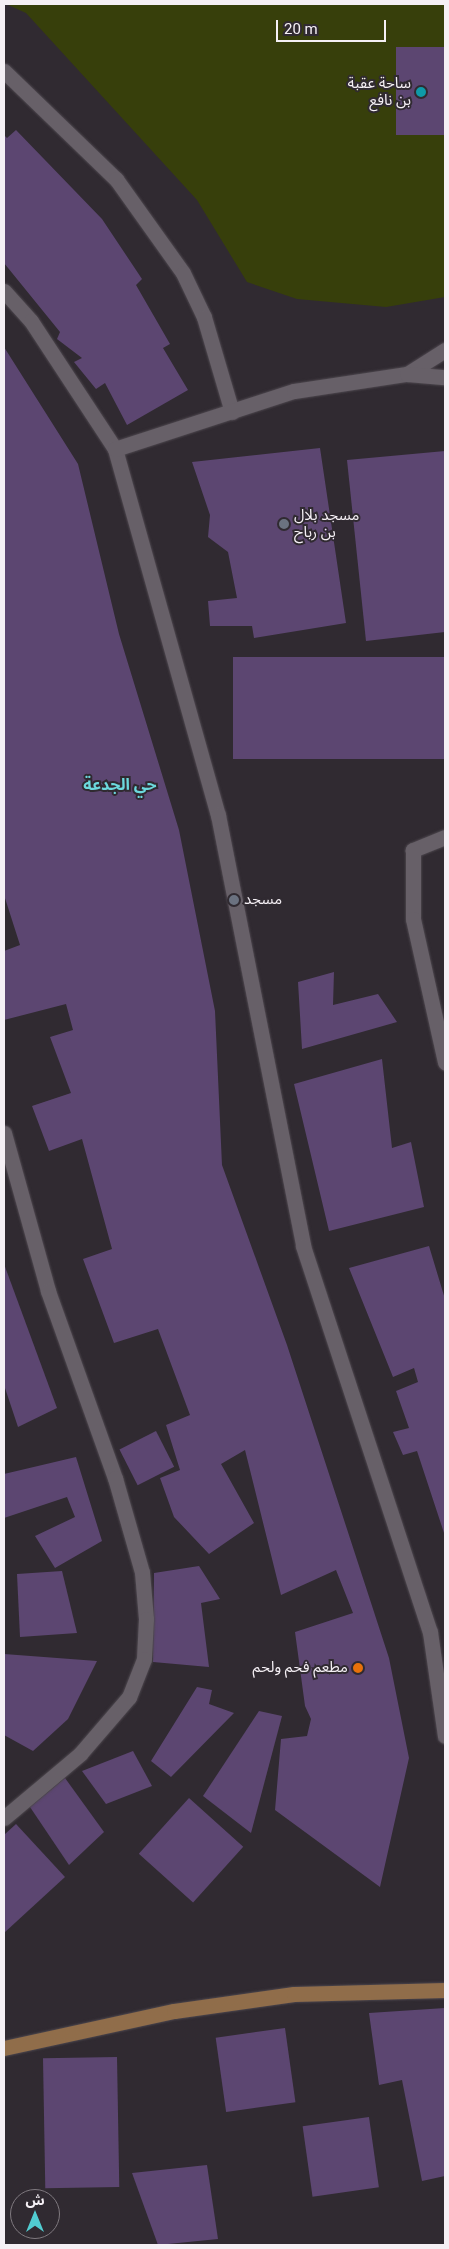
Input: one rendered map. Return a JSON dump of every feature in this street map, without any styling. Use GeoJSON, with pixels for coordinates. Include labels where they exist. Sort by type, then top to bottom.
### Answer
{"type":"FeatureCollection","features":[{"type":"Feature","properties":{"kind":"street"},"geometry":{"type":"LineString","coordinates":[[4,71],[116,179],[183,273],[204,316],[232,412]]}},
{"type":"Feature","properties":{"kind":"street"},"geometry":{"type":"LineString","coordinates":[[4,291],[31,321],[115,449],[218,815],[303,1246],[430,1632],[445,1736]]}},
{"type":"Feature","properties":{"kind":"street"},"geometry":{"type":"LineString","coordinates":[[407,374],[445,350]]}},
{"type":"Feature","properties":{"kind":"street"},"geometry":{"type":"LineString","coordinates":[[115,449],[294,391],[407,374],[445,377]]}},
{"type":"Feature","properties":{"kind":"street"},"geometry":{"type":"LineString","coordinates":[[445,837],[413,850],[413,918],[445,1062]]}},
{"type":"Feature","properties":{"kind":"street"},"geometry":{"type":"LineString","coordinates":[[4,1133],[48,1291],[115,1478],[142,1572],[146,1619],[144,1659],[129,1697],[80,1754],[4,1818]]}},
{"type":"Feature","properties":{"kind":"street"},"geometry":{"type":"LineString","coordinates":[[4,2048],[174,2011],[294,1994],[445,1990]]}},
{"type":"Feature","properties":{"kind":"green space"},"geometry":{"type":"Polygon","coordinates":[[[6,4],[445,4],[445,297],[386,307],[297,299],[247,282],[197,200],[26,13],[6,4]]]}},
{"type":"Feature","properties":{"kind":"building","name":"ساحة عقبة بن نافع"},"geometry":{"type":"Polygon","coordinates":[[[396,47],[445,47],[445,135],[396,135],[396,47]]]}},
{"type":"Feature","properties":{"kind":"building"},"geometry":{"type":"Polygon","coordinates":[[[16,130],[102,219],[142,279],[136,285],[170,344],[163,348],[188,390],[127,425],[105,383],[96,389],[74,362],[82,358],[57,339],[60,332],[4,263],[4,135],[7,138],[16,130]]]}},
{"type":"Feature","properties":{"kind":"building"},"geometry":{"type":"Polygon","coordinates":[[[4,347],[78,464],[119,634],[179,830],[215,1011],[222,1165],[287,1345],[389,1658],[409,1758],[380,1887],[275,1810],[281,1739],[307,1736],[311,1719],[305,1706],[295,1632],[353,1613],[336,1570],[281,1595],[245,1450],[221,1464],[254,1523],[209,1554],[174,1517],[160,1478],[180,1470],[166,1425],[190,1415],[158,1329],[114,1343],[83,1259],[112,1249],[82,1139],[49,1151],[32,1106],[71,1093],[50,1037],[73,1030],[66,1004],[4,1020],[4,951],[20,945],[4,895],[4,347]]]}},
{"type":"Feature","properties":{"kind":"building"},"geometry":{"type":"Polygon","coordinates":[[[320,448],[346,623],[254,638],[252,626],[210,626],[208,601],[237,598],[228,552],[208,537],[210,515],[192,462],[320,448]]]}},
{"type":"Feature","properties":{"kind":"building"},"geometry":{"type":"Polygon","coordinates":[[[445,451],[445,632],[366,641],[347,460],[445,451]]]}},
{"type":"Feature","properties":{"kind":"building"},"geometry":{"type":"Polygon","coordinates":[[[233,657],[445,657],[445,759],[233,759],[233,657]]]}},
{"type":"Feature","properties":{"kind":"building"},"geometry":{"type":"Polygon","coordinates":[[[334,972],[333,1005],[378,994],[397,1022],[302,1049],[298,982],[334,972]]]}},
{"type":"Feature","properties":{"kind":"building"},"geometry":{"type":"Polygon","coordinates":[[[382,1059],[392,1148],[411,1142],[424,1207],[329,1231],[294,1084],[382,1059]]]}},
{"type":"Feature","properties":{"kind":"building"},"geometry":{"type":"Polygon","coordinates":[[[429,1246],[445,1299],[445,1536],[417,1451],[403,1455],[393,1432],[409,1428],[396,1391],[418,1382],[414,1368],[393,1377],[349,1268],[429,1246]]]}},
{"type":"Feature","properties":{"kind":"building"},"geometry":{"type":"Polygon","coordinates":[[[4,1264],[57,1408],[18,1427],[4,1385],[4,1264]]]}},
{"type":"Feature","properties":{"kind":"building"},"geometry":{"type":"Polygon","coordinates":[[[156,1431],[174,1467],[138,1485],[119,1450],[156,1431]]]}},
{"type":"Feature","properties":{"kind":"building"},"geometry":{"type":"Polygon","coordinates":[[[76,1457],[102,1541],[55,1568],[35,1536],[75,1517],[67,1497],[4,1518],[4,1474],[76,1457]]]}},
{"type":"Feature","properties":{"kind":"building"},"geometry":{"type":"Polygon","coordinates":[[[199,1566],[220,1599],[201,1603],[209,1667],[153,1662],[154,1573],[199,1566]]]}},
{"type":"Feature","properties":{"kind":"building"},"geometry":{"type":"Polygon","coordinates":[[[62,1571],[77,1633],[20,1637],[17,1574],[62,1571]]]}},
{"type":"Feature","properties":{"kind":"building"},"geometry":{"type":"Polygon","coordinates":[[[4,1654],[97,1661],[68,1719],[33,1751],[4,1735],[4,1654]]]}},
{"type":"Feature","properties":{"kind":"building"},"geometry":{"type":"Polygon","coordinates":[[[197,1687],[212,1690],[209,1704],[234,1713],[171,1777],[151,1761],[197,1687]]]}},
{"type":"Feature","properties":{"kind":"building"},"geometry":{"type":"Polygon","coordinates":[[[259,1711],[282,1716],[251,1833],[203,1796],[259,1711]]]}},
{"type":"Feature","properties":{"kind":"building"},"geometry":{"type":"Polygon","coordinates":[[[133,1751],[152,1786],[106,1804],[82,1771],[133,1751]]]}},
{"type":"Feature","properties":{"kind":"building"},"geometry":{"type":"Polygon","coordinates":[[[65,1778],[104,1832],[69,1865],[30,1807],[65,1778]]]}},
{"type":"Feature","properties":{"kind":"building"},"geometry":{"type":"Polygon","coordinates":[[[189,1798],[243,1847],[193,1903],[139,1854],[189,1798]]]}},
{"type":"Feature","properties":{"kind":"building"},"geometry":{"type":"Polygon","coordinates":[[[16,1824],[65,1877],[4,1933],[4,1835],[16,1824]]]}},
{"type":"Feature","properties":{"kind":"building"},"geometry":{"type":"Polygon","coordinates":[[[445,2008],[445,2176],[422,2181],[402,2080],[379,2085],[369,2013],[445,2008]]]}},
{"type":"Feature","properties":{"kind":"building"},"geometry":{"type":"Polygon","coordinates":[[[285,2028],[295,2102],[226,2112],[216,2038],[285,2028]]]}},
{"type":"Feature","properties":{"kind":"building"},"geometry":{"type":"Polygon","coordinates":[[[117,2057],[119,2187],[45,2188],[43,2058],[117,2057]]]}},
{"type":"Feature","properties":{"kind":"building"},"geometry":{"type":"Polygon","coordinates":[[[369,2117],[379,2187],[313,2197],[303,2126],[369,2117]]]}},
{"type":"Feature","properties":{"kind":"building"},"geometry":{"type":"Polygon","coordinates":[[[207,2165],[218,2239],[158,2245],[132,2173],[207,2165]]]}},
{"type":"Feature","properties":{"kind":"place","name":"ساحة عقبة بن نافع"},"geometry":{"type":"Point","coordinates":[421,92]}},
{"type":"Feature","properties":{"kind":"place","name":"مسجد بلال بن رباح"},"geometry":{"type":"Point","coordinates":[284,524]}},
{"type":"Feature","properties":{"kind":"place","name":"مسجد"},"geometry":{"type":"Point","coordinates":[234,900]}},
{"type":"Feature","properties":{"kind":"place","name":"مطعم فحم ولحم"},"geometry":{"type":"Point","coordinates":[358,1668]}},
{"type":"Feature","properties":{"kind":"district","name":"حي الجدعة"},"geometry":{"type":"Point","coordinates":[120,785]}}]}
